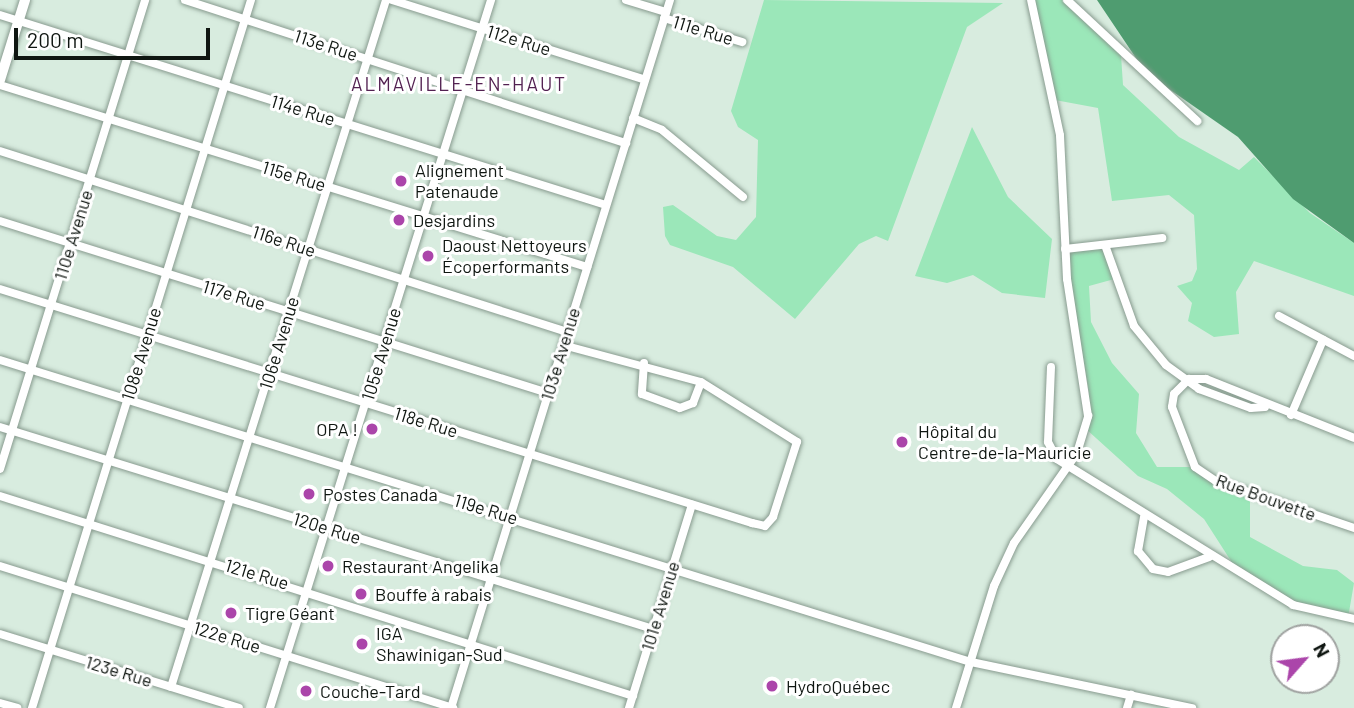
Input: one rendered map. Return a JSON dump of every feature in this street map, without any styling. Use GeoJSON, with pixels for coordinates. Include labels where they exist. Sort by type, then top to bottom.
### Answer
{"type":"FeatureCollection","features":[{"type":"Feature","properties":{"kind":"main road"},"geometry":{"type":"LineString","coordinates":[[0,80],[25,0]]}},
{"type":"Feature","properties":{"kind":"street","name":"110e Avenue"},"geometry":{"type":"LineString","coordinates":[[0,469],[145,0]]}},
{"type":"Feature","properties":{"kind":"street","name":"113e Rue"},"geometry":{"type":"LineString","coordinates":[[185,0],[626,142]]}},
{"type":"Feature","properties":{"kind":"street","name":"108e Avenue"},"geometry":{"type":"LineString","coordinates":[[32,708],[251,0]]}},
{"type":"Feature","properties":{"kind":"street","name":"106e Avenue"},"geometry":{"type":"LineString","coordinates":[[171,687],[386,0]]}},
{"type":"Feature","properties":{"kind":"street","name":"112e Rue"},"geometry":{"type":"LineString","coordinates":[[392,0],[645,79]]}},
{"type":"Feature","properties":{"kind":"street","name":"105e Avenue"},"geometry":{"type":"LineString","coordinates":[[270,708],[491,0]]}},
{"type":"Feature","properties":{"kind":"street","name":"111e Rue"},"geometry":{"type":"LineString","coordinates":[[626,0],[742,42]]}},
{"type":"Feature","properties":{"kind":"street","name":"103e Avenue"},"geometry":{"type":"LineString","coordinates":[[452,708],[670,0]]}},
{"type":"Feature","properties":{"kind":"street"},"geometry":{"type":"LineString","coordinates":[[956,708],[1014,543],[1069,467],[1083,438],[1089,393],[1065,249],[1058,123],[1031,0]]}},
{"type":"Feature","properties":{"kind":"street"},"geometry":{"type":"LineString","coordinates":[[1067,0],[1198,121]]}},
{"type":"Feature","properties":{"kind":"street","name":"114e Rue"},"geometry":{"type":"LineString","coordinates":[[0,15],[606,205]]}},
{"type":"Feature","properties":{"kind":"street","name":"115e Rue"},"geometry":{"type":"LineString","coordinates":[[0,85],[424,214],[587,267]]}},
{"type":"Feature","properties":{"kind":"street"},"geometry":{"type":"LineString","coordinates":[[634,118],[662,130],[743,197]]}},
{"type":"Feature","properties":{"kind":"street","name":"116e Rue"},"geometry":{"type":"LineString","coordinates":[[0,150],[567,331]]}},
{"type":"Feature","properties":{"kind":"street","name":"117e Rue"},"geometry":{"type":"LineString","coordinates":[[0,221],[548,393]]}},
{"type":"Feature","properties":{"kind":"street"},"geometry":{"type":"LineString","coordinates":[[1065,249],[1162,237]]}},
{"type":"Feature","properties":{"kind":"street"},"geometry":{"type":"LineString","coordinates":[[1105,245],[1134,326],[1166,365],[1189,379],[1206,379],[1265,407],[1353,435]]}},
{"type":"Feature","properties":{"kind":"street","name":"118e Rue"},"geometry":{"type":"LineString","coordinates":[[0,289],[765,526],[797,442],[701,382]]}},
{"type":"Feature","properties":{"kind":"street"},"geometry":{"type":"LineString","coordinates":[[1279,316],[1354,356]]}},
{"type":"Feature","properties":{"kind":"street"},"geometry":{"type":"LineString","coordinates":[[1291,415],[1323,340]]}},
{"type":"Feature","properties":{"kind":"street"},"geometry":{"type":"LineString","coordinates":[[563,345],[643,363],[701,382],[693,403],[680,408],[642,394],[643,363]]}},
{"type":"Feature","properties":{"kind":"street","name":"119e Rue"},"geometry":{"type":"LineString","coordinates":[[0,360],[673,566],[971,662],[1192,708]]}},
{"type":"Feature","properties":{"kind":"street"},"geometry":{"type":"LineString","coordinates":[[1051,367],[1048,442],[1069,467],[1144,517],[1293,605],[1354,620]]}},
{"type":"Feature","properties":{"kind":"street","name":"Rue Bouvette"},"geometry":{"type":"LineString","coordinates":[[1189,379],[1174,394],[1171,407],[1195,467],[1216,481],[1354,528]]}},
{"type":"Feature","properties":{"kind":"street","name":"120e Rue"},"geometry":{"type":"LineString","coordinates":[[0,427],[653,629]]}},
{"type":"Feature","properties":{"kind":"street","name":"121e Rue"},"geometry":{"type":"LineString","coordinates":[[0,496],[307,590],[633,696]]}},
{"type":"Feature","properties":{"kind":"street","name":"101e Avenue"},"geometry":{"type":"LineString","coordinates":[[629,708],[692,505]]}},
{"type":"Feature","properties":{"kind":"street"},"geometry":{"type":"LineString","coordinates":[[1144,517],[1138,551],[1153,569],[1168,572],[1209,557]]}},
{"type":"Feature","properties":{"kind":"street","name":"122e Rue"},"geometry":{"type":"LineString","coordinates":[[0,566],[452,708]]}},
{"type":"Feature","properties":{"kind":"street","name":"123e Rue"},"geometry":{"type":"LineString","coordinates":[[0,634],[239,708]]}},
{"type":"Feature","properties":{"kind":"street"},"geometry":{"type":"LineString","coordinates":[[1126,708],[1131,695]]}},
{"type":"Feature","properties":{"kind":"street"},"geometry":{"type":"LineString","coordinates":[[0,703],[17,708]]}},
{"type":"Feature","properties":{"kind":"shaded area"},"geometry":{"type":"Polygon","coordinates":[[[764,0],[1003,3],[967,27],[888,241],[876,236],[859,244],[795,319],[733,267],[670,245],[665,236],[663,207],[673,205],[717,236],[736,240],[756,217],[758,140],[738,127],[731,111],[764,0]]]}},
{"type":"Feature","properties":{"kind":"shaded area"},"geometry":{"type":"Polygon","coordinates":[[[1031,0],[1067,0],[1121,55],[1123,85],[1179,137],[1239,170],[1254,157],[1310,213],[1354,243],[1354,296],[1254,261],[1236,292],[1239,334],[1214,337],[1188,321],[1192,303],[1177,286],[1192,281],[1197,269],[1194,215],[1169,195],[1112,201],[1098,108],[1055,100],[1031,0]]]}},
{"type":"Feature","properties":{"kind":"shaded area"},"geometry":{"type":"Polygon","coordinates":[[[1097,0],[1354,0],[1354,243],[1293,199],[1238,137],[1146,73],[1097,0]]]}},
{"type":"Feature","properties":{"kind":"shaded area"},"geometry":{"type":"Polygon","coordinates":[[[972,127],[1008,197],[1052,239],[1045,298],[1002,293],[973,275],[947,283],[915,276],[972,127]]]}},
{"type":"Feature","properties":{"kind":"shaded area"},"geometry":{"type":"Polygon","coordinates":[[[1105,245],[1118,278],[1089,286],[1091,322],[1112,363],[1139,394],[1136,433],[1157,467],[1195,467],[1250,493],[1250,537],[1303,566],[1337,570],[1354,583],[1348,618],[1316,613],[1240,575],[1204,519],[1167,489],[1138,476],[1086,429],[1089,393],[1065,249],[1105,245]]]}},
{"type":"Feature","properties":{"kind":"place","name":"Alignement Patenaude"},"geometry":{"type":"Point","coordinates":[401,181]}},
{"type":"Feature","properties":{"kind":"place","name":"Desjardins"},"geometry":{"type":"Point","coordinates":[399,220]}},
{"type":"Feature","properties":{"kind":"place","name":"Daoust Nettoyeurs Écoperformants"},"geometry":{"type":"Point","coordinates":[428,256]}},
{"type":"Feature","properties":{"kind":"place","name":"OPA !"},"geometry":{"type":"Point","coordinates":[372,429]}},
{"type":"Feature","properties":{"kind":"place","name":"Hôpital du Centre-de-la-Mauricie"},"geometry":{"type":"Point","coordinates":[902,442]}},
{"type":"Feature","properties":{"kind":"place","name":"Postes Canada"},"geometry":{"type":"Point","coordinates":[309,494]}},
{"type":"Feature","properties":{"kind":"place","name":"Restaurant Angelika"},"geometry":{"type":"Point","coordinates":[328,566]}},
{"type":"Feature","properties":{"kind":"place","name":"Bouffe à rabais"},"geometry":{"type":"Point","coordinates":[361,594]}},
{"type":"Feature","properties":{"kind":"place","name":"Tigre Géant"},"geometry":{"type":"Point","coordinates":[231,613]}},
{"type":"Feature","properties":{"kind":"place","name":"IGA Shawinigan-Sud"},"geometry":{"type":"Point","coordinates":[362,644]}},
{"type":"Feature","properties":{"kind":"place","name":"HydroQuébec"},"geometry":{"type":"Point","coordinates":[772,686]}},
{"type":"Feature","properties":{"kind":"place","name":"Couche-Tard"},"geometry":{"type":"Point","coordinates":[306,691]}},
{"type":"Feature","properties":{"kind":"district","name":"ALMAVILLE-EN-HAUT"},"geometry":{"type":"Point","coordinates":[459,84]}}]}
